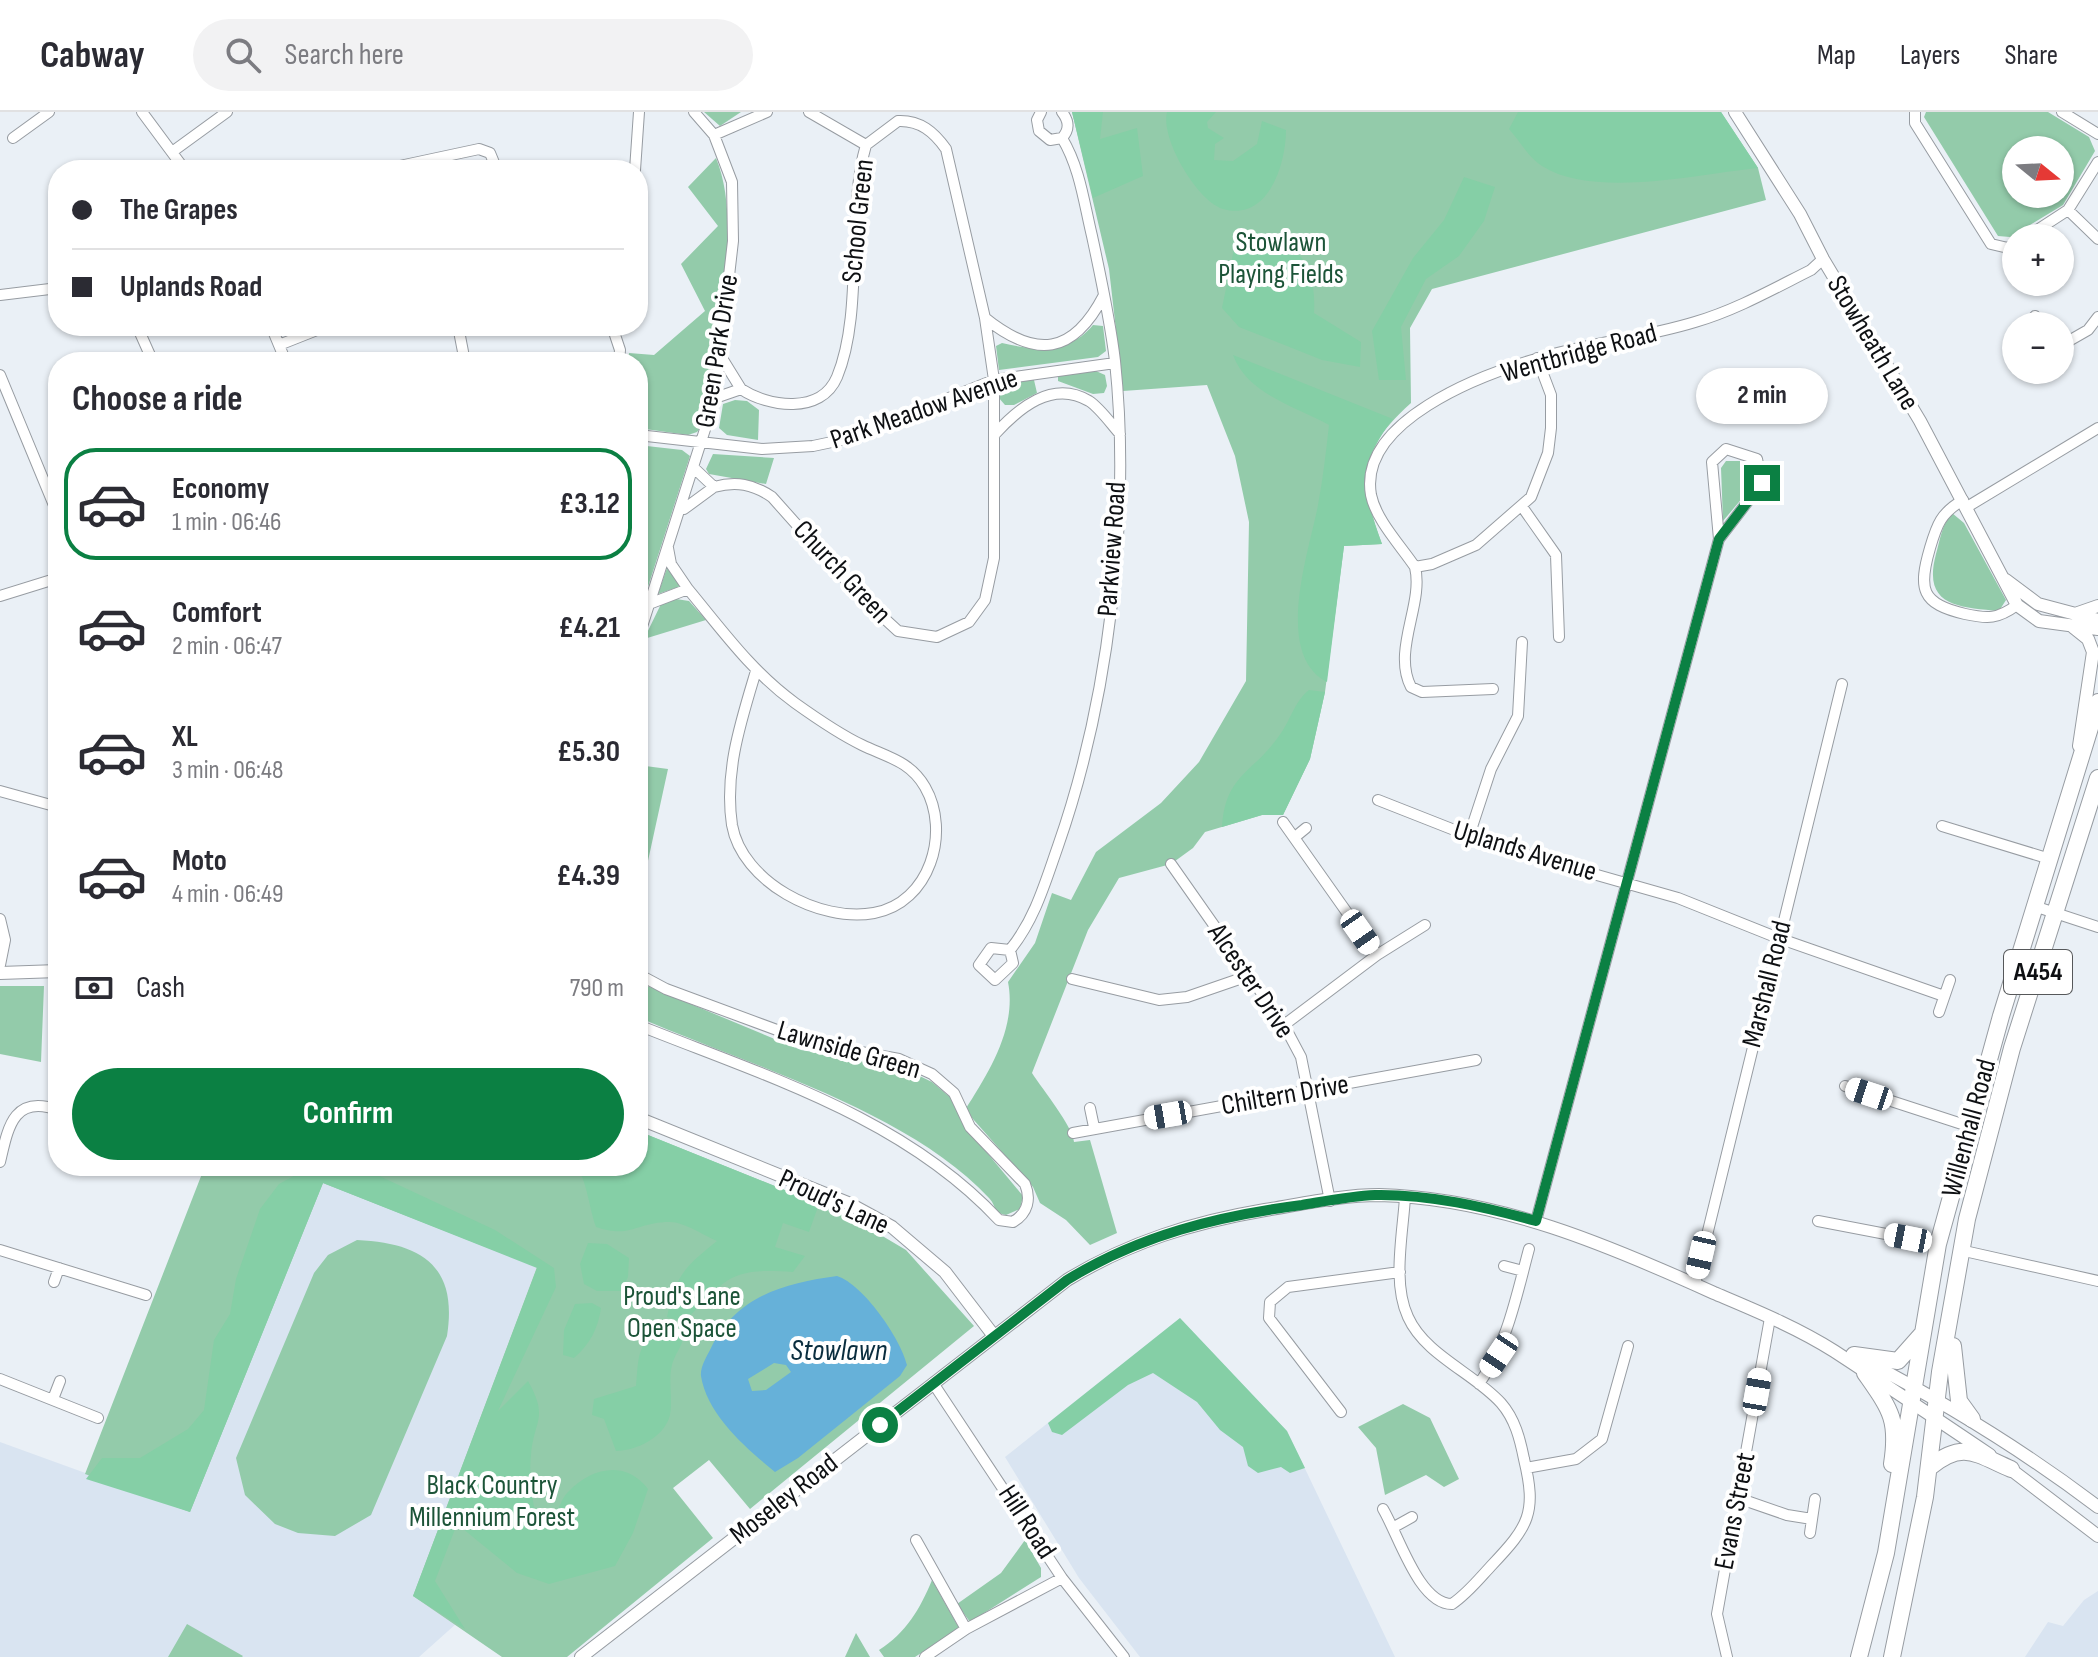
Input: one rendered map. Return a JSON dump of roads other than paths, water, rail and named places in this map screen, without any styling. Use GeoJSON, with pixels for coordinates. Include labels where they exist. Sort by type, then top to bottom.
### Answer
{"type":"FeatureCollection","features":[{"type":"Feature","properties":{"kind":"highway","name":"Willenhall Road"},"geometry":{"type":"LineString","coordinates":[[1859,1657],[1886,1553],[1938,1244],[1968,1126],[2098,702]]}},
{"type":"Feature","properties":{"kind":"highway","name":"Willenhall Road"},"geometry":{"type":"LineString","coordinates":[[1892,1657],[1930,1467],[1958,1257],[2012,1048],[2098,778]]}},
{"type":"Feature","properties":{"kind":"highway"},"geometry":{"type":"LineString","coordinates":[[1958,1257],[1954,1377],[1959,1401],[1972,1419]]}},
{"type":"Feature","properties":{"kind":"highway"},"geometry":{"type":"LineString","coordinates":[[1854,1355],[1898,1361],[1925,1329]]}},
{"type":"Feature","properties":{"kind":"highway"},"geometry":{"type":"LineString","coordinates":[[1865,1373],[1891,1409],[1896,1425],[1884,1523],[1886,1553]]}},
{"type":"Feature","properties":{"kind":"highway"},"geometry":{"type":"LineString","coordinates":[[1930,1467],[1947,1453],[1960,1449],[2011,1469]]}},
{"type":"Feature","properties":{"kind":"street"},"geometry":{"type":"LineString","coordinates":[[13,138],[49,112]]}},
{"type":"Feature","properties":{"kind":"street"},"geometry":{"type":"LineString","coordinates":[[142,112],[178,160]]}},
{"type":"Feature","properties":{"kind":"street"},"geometry":{"type":"LineString","coordinates":[[172,152],[227,112]]}},
{"type":"Feature","properties":{"kind":"street"},"geometry":{"type":"LineString","coordinates":[[636,160],[639,112]]}},
{"type":"Feature","properties":{"kind":"street","name":"Green Park Drive"},"geometry":{"type":"LineString","coordinates":[[648,607],[695,469],[715,398],[733,241],[732,182],[714,135],[694,112]]}},
{"type":"Feature","properties":{"kind":"street"},"geometry":{"type":"LineString","coordinates":[[714,135],[767,112]]}},
{"type":"Feature","properties":{"kind":"street"},"geometry":{"type":"LineString","coordinates":[[809,112],[866,145]]}},
{"type":"Feature","properties":{"kind":"street","name":"Parkview Road"},"geometry":{"type":"LineString","coordinates":[[1041,112],[1037,120],[1039,131],[1050,140],[1062,138],[1068,131],[1062,112]]}},
{"type":"Feature","properties":{"kind":"street","name":"Stowheath Lane"},"geometry":{"type":"LineString","coordinates":[[1735,112],[1800,214],[1823,259],[1866,327],[1965,504],[2017,605],[2039,621],[2098,620]]}},
{"type":"Feature","properties":{"kind":"street"},"geometry":{"type":"LineString","coordinates":[[1915,112],[1915,123],[1991,244],[2002,247]]}},
{"type":"Feature","properties":{"kind":"street"},"geometry":{"type":"LineString","coordinates":[[2062,112],[2098,134]]}},
{"type":"Feature","properties":{"kind":"street","name":"School Green"},"geometry":{"type":"LineString","coordinates":[[741,389],[759,402],[795,405],[817,397],[837,380],[847,339],[866,145],[898,121],[919,124],[937,136],[946,149],[985,318],[994,380]]}},
{"type":"Feature","properties":{"kind":"street","name":"Parkview Road"},"geometry":{"type":"LineString","coordinates":[[1010,950],[1029,927],[1079,774],[1103,656],[1116,545],[1120,434],[1115,363],[1104,295],[1076,166],[1062,138]]}},
{"type":"Feature","properties":{"kind":"street"},"geometry":{"type":"LineString","coordinates":[[428,160],[479,149],[490,153],[493,160]]}},
{"type":"Feature","properties":{"kind":"street"},"geometry":{"type":"LineString","coordinates":[[2046,224],[2068,210],[2098,162]]}},
{"type":"Feature","properties":{"kind":"street"},"geometry":{"type":"LineString","coordinates":[[2068,210],[2098,239]]}},
{"type":"Feature","properties":{"kind":"street","name":"Wentbridge Road"},"geometry":{"type":"LineString","coordinates":[[1415,567],[1385,525],[1371,495],[1372,469],[1383,446],[1400,423],[1479,380],[1537,358],[1622,342],[1727,312],[1811,270],[1823,259]]}},
{"type":"Feature","properties":{"kind":"street"},"geometry":{"type":"LineString","coordinates":[[0,295],[48,289]]}},
{"type":"Feature","properties":{"kind":"street"},"geometry":{"type":"LineString","coordinates":[[985,318],[1023,344],[1049,346],[1087,321],[1104,295]]}},
{"type":"Feature","properties":{"kind":"street"},"geometry":{"type":"LineString","coordinates":[[2074,338],[2088,330],[2098,317]]}},
{"type":"Feature","properties":{"kind":"street"},"geometry":{"type":"LineString","coordinates":[[275,336],[282,352]]}},
{"type":"Feature","properties":{"kind":"street"},"geometry":{"type":"LineString","coordinates":[[279,345],[302,336]]}},
{"type":"Feature","properties":{"kind":"street"},"geometry":{"type":"LineString","coordinates":[[715,398],[741,389],[720,355]]}},
{"type":"Feature","properties":{"kind":"street"},"geometry":{"type":"LineString","coordinates":[[1493,689],[1422,692],[1411,687],[1407,680],[1407,637],[1418,578],[1415,567],[1432,564],[1476,545],[1523,508],[1541,473],[1551,428],[1551,395],[1537,358]]}},
{"type":"Feature","properties":{"kind":"street","name":"Park Meadow Avenue"},"geometry":{"type":"LineString","coordinates":[[648,436],[762,449],[813,446],[846,439],[994,380],[1115,363]]}},
{"type":"Feature","properties":{"kind":"street"},"geometry":{"type":"LineString","coordinates":[[0,375],[48,491]]}},
{"type":"Feature","properties":{"kind":"street","name":"Church Green"},"geometry":{"type":"LineString","coordinates":[[714,487],[737,483],[758,487],[772,497],[861,597],[898,631],[937,637],[969,622],[985,600],[994,558],[994,380]]}},
{"type":"Feature","properties":{"kind":"street"},"geometry":{"type":"LineString","coordinates":[[995,434],[1025,404],[1048,395],[1090,401],[1120,434]]}},
{"type":"Feature","properties":{"kind":"street"},"geometry":{"type":"LineString","coordinates":[[2017,605],[1998,617],[1987,618],[1945,610],[1927,595],[1923,574],[1940,517],[2098,428]]}},
{"type":"Feature","properties":{"kind":"street"},"geometry":{"type":"LineString","coordinates":[[1536,1221],[1719,539],[1712,462],[1726,449],[1757,459],[1763,476],[1762,483],[1719,539]]}},
{"type":"Feature","properties":{"kind":"street"},"geometry":{"type":"LineString","coordinates":[[679,514],[699,495],[714,487],[695,469]]}},
{"type":"Feature","properties":{"kind":"street"},"geometry":{"type":"LineString","coordinates":[[1523,508],[1556,555],[1559,637]]}},
{"type":"Feature","properties":{"kind":"street"},"geometry":{"type":"LineString","coordinates":[[668,545],[671,564],[688,589],[756,671],[796,704],[847,736],[901,761],[923,784],[933,802],[939,841],[923,877],[897,903],[876,913],[834,912],[783,891],[747,860],[732,827],[730,798],[732,763],[756,671]]}},
{"type":"Feature","properties":{"kind":"street","name":"Stowheath Lane"},"geometry":{"type":"LineString","coordinates":[[2004,578],[2038,604],[2098,629]]}},
{"type":"Feature","properties":{"kind":"street"},"geometry":{"type":"LineString","coordinates":[[0,596],[48,581]]}},
{"type":"Feature","properties":{"kind":"street"},"geometry":{"type":"LineString","coordinates":[[649,604],[688,589]]}},
{"type":"Feature","properties":{"kind":"street"},"geometry":{"type":"LineString","coordinates":[[2076,773],[2083,708],[2094,668],[2088,639],[2074,621],[2098,606]]}},
{"type":"Feature","properties":{"kind":"street"},"geometry":{"type":"LineString","coordinates":[[1469,836],[1491,769],[1518,716],[1522,642]]}},
{"type":"Feature","properties":{"kind":"street","name":"Marshall Road"},"geometry":{"type":"LineString","coordinates":[[1695,1284],[1842,684]]}},
{"type":"Feature","properties":{"kind":"street"},"geometry":{"type":"LineString","coordinates":[[0,791],[48,804]]}},
{"type":"Feature","properties":{"kind":"street","name":"Uplands Avenue"},"geometry":{"type":"LineString","coordinates":[[1378,800],[1469,836],[1626,881],[1944,996]]}},
{"type":"Feature","properties":{"kind":"street"},"geometry":{"type":"LineString","coordinates":[[1283,822],[1377,955]]}},
{"type":"Feature","properties":{"kind":"street"},"geometry":{"type":"LineString","coordinates":[[1942,826],[2050,859]]}},
{"type":"Feature","properties":{"kind":"street"},"geometry":{"type":"LineString","coordinates":[[1295,837],[1306,828]]}},
{"type":"Feature","properties":{"kind":"street","name":"Alcester Drive"},"geometry":{"type":"LineString","coordinates":[[1171,864],[1284,1025],[1301,1057],[1330,1201]]}},
{"type":"Feature","properties":{"kind":"street"},"geometry":{"type":"LineString","coordinates":[[2034,906],[2098,927]]}},
{"type":"Feature","properties":{"kind":"street"},"geometry":{"type":"LineString","coordinates":[[0,919],[5,940],[0,965]]}},
{"type":"Feature","properties":{"kind":"street"},"geometry":{"type":"LineString","coordinates":[[1284,1025],[1377,955],[1425,925]]}},
{"type":"Feature","properties":{"kind":"street"},"geometry":{"type":"LineString","coordinates":[[0,973],[48,971]]}},
{"type":"Feature","properties":{"kind":"street"},"geometry":{"type":"LineString","coordinates":[[1072,979],[1159,1000],[1187,997],[1248,976]]}},
{"type":"Feature","properties":{"kind":"street","name":"Lawnside Green"},"geometry":{"type":"LineString","coordinates":[[648,979],[666,989],[812,1043],[899,1059],[932,1074],[954,1093],[970,1127],[1025,1184],[1029,1196],[1024,1213],[1013,1222],[999,1220],[912,1147],[864,1118],[648,1029]]}},
{"type":"Feature","properties":{"kind":"street"},"geometry":{"type":"LineString","coordinates":[[1939,1012],[1950,980]]}},
{"type":"Feature","properties":{"kind":"street","name":"Chiltern Drive"},"geometry":{"type":"LineString","coordinates":[[1073,1133],[1476,1060]]}},
{"type":"Feature","properties":{"kind":"street"},"geometry":{"type":"LineString","coordinates":[[1845,1086],[1968,1126]]}},
{"type":"Feature","properties":{"kind":"street"},"geometry":{"type":"LineString","coordinates":[[0,1162],[9,1123],[16,1115],[38,1105],[48,1108]]}},
{"type":"Feature","properties":{"kind":"street"},"geometry":{"type":"LineString","coordinates":[[1090,1108],[1094,1127]]}},
{"type":"Feature","properties":{"kind":"street","name":"Proud's Lane"},"geometry":{"type":"LineString","coordinates":[[648,1122],[872,1215],[931,1258],[994,1336]]}},
{"type":"Feature","properties":{"kind":"street","name":"Moseley Road"},"geometry":{"type":"LineString","coordinates":[[581,1657],[1067,1280],[1140,1242],[1204,1222],[1376,1195],[1468,1205],[1536,1221],[1695,1284],[1770,1318],[1833,1350],[1865,1373],[1936,1410]]}},
{"type":"Feature","properties":{"kind":"street"},"geometry":{"type":"LineString","coordinates":[[1383,1509],[1424,1589],[1441,1603],[1452,1604],[1526,1526],[1532,1497],[1510,1416],[1479,1384],[1417,1331],[1405,1310],[1400,1272],[1405,1197]]}},
{"type":"Feature","properties":{"kind":"street"},"geometry":{"type":"LineString","coordinates":[[1818,1221],[1938,1244]]}},
{"type":"Feature","properties":{"kind":"street"},"geometry":{"type":"LineString","coordinates":[[1479,1384],[1499,1355],[1529,1249]]}},
{"type":"Feature","properties":{"kind":"street"},"geometry":{"type":"LineString","coordinates":[[0,1250],[146,1295]]}},
{"type":"Feature","properties":{"kind":"street"},"geometry":{"type":"LineString","coordinates":[[1958,1257],[2098,1281]]}},
{"type":"Feature","properties":{"kind":"street"},"geometry":{"type":"LineString","coordinates":[[1504,1266],[1523,1271]]}},
{"type":"Feature","properties":{"kind":"street"},"geometry":{"type":"LineString","coordinates":[[54,1282],[59,1268]]}},
{"type":"Feature","properties":{"kind":"street"},"geometry":{"type":"LineString","coordinates":[[1341,1412],[1269,1318],[1270,1302],[1288,1287],[1400,1272]]}},
{"type":"Feature","properties":{"kind":"street","name":"Evans Street"},"geometry":{"type":"LineString","coordinates":[[1727,1657],[1717,1614],[1770,1318]]}},
{"type":"Feature","properties":{"kind":"street"},"geometry":{"type":"LineString","coordinates":[[1526,1468],[1576,1459],[1602,1439],[1628,1346]]}},
{"type":"Feature","properties":{"kind":"street","name":"Moseley Road"},"geometry":{"type":"LineString","coordinates":[[1833,1350],[1854,1355],[1914,1398]]}},
{"type":"Feature","properties":{"kind":"street"},"geometry":{"type":"LineString","coordinates":[[0,1379],[98,1418]]}},
{"type":"Feature","properties":{"kind":"street"},"geometry":{"type":"LineString","coordinates":[[53,1399],[60,1381]]}},
{"type":"Feature","properties":{"kind":"street","name":"Hill Road"},"geometry":{"type":"LineString","coordinates":[[933,1383],[1062,1578],[1124,1657]]}},
{"type":"Feature","properties":{"kind":"street"},"geometry":{"type":"LineString","coordinates":[[1936,1410],[1972,1419],[2042,1464],[2098,1507]]}},
{"type":"Feature","properties":{"kind":"street"},"geometry":{"type":"LineString","coordinates":[[1936,1410],[2011,1469],[2096,1529]]}},
{"type":"Feature","properties":{"kind":"street"},"geometry":{"type":"LineString","coordinates":[[1738,1498],[1787,1515],[1812,1519]]}},
{"type":"Feature","properties":{"kind":"street"},"geometry":{"type":"LineString","coordinates":[[1810,1533],[1815,1499]]}},
{"type":"Feature","properties":{"kind":"street"},"geometry":{"type":"LineString","coordinates":[[1394,1527],[1412,1517]]}},
{"type":"Feature","properties":{"kind":"street"},"geometry":{"type":"LineString","coordinates":[[916,1540],[966,1629]]}},
{"type":"Feature","properties":{"kind":"street"},"geometry":{"type":"LineString","coordinates":[[925,1657],[966,1629],[1062,1578]]}},
{"type":"Feature","properties":{"kind":"water","name":"Stowlawn"},"geometry":{"type":"Polygon","coordinates":[[[837,1276],[858,1290],[880,1314],[907,1365],[900,1376],[798,1458],[775,1472],[741,1442],[720,1417],[705,1390],[702,1369],[721,1330],[748,1304],[781,1288],[837,1276]],[[774,1363],[748,1379],[752,1391],[766,1390],[791,1372],[786,1365],[774,1363]]]}},
{"type":"Feature","properties":{"kind":"park label","name":"Stowlawn Playing Fields"},"geometry":{"type":"Point","coordinates":[1281,258]}},
{"type":"Feature","properties":{"kind":"park label","name":"Proud's Lane Open Space"},"geometry":{"type":"Point","coordinates":[682,1312]}},
{"type":"Feature","properties":{"kind":"park label","name":"Black Country Millennium Forest"},"geometry":{"type":"Point","coordinates":[492,1501]}}]}
